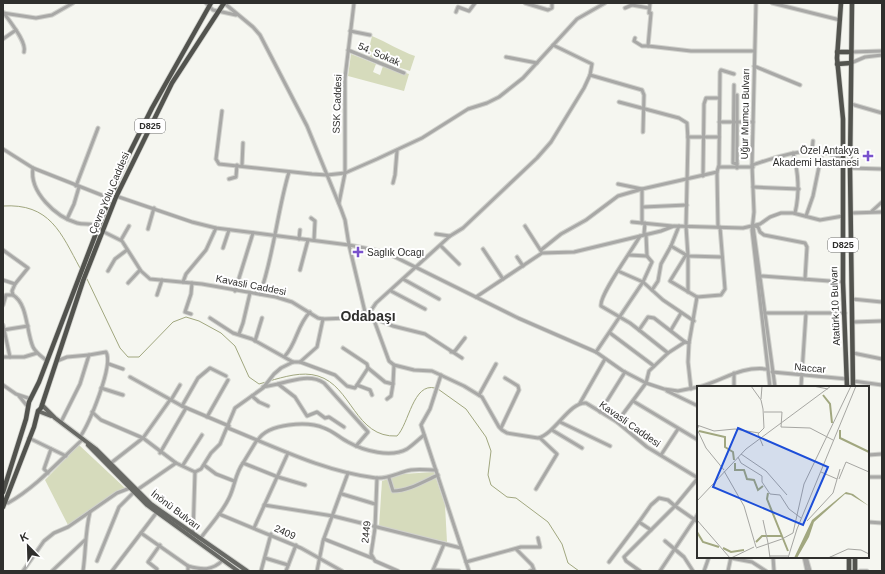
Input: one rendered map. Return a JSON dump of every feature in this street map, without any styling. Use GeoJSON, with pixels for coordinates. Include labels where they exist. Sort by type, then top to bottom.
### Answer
{"type":"FeatureCollection","features":[{"type":"Feature","properties":{"kind":"highway","name":"Çevre Yolu Caddesi"},"geometry":{"type":"LineString","coordinates":[[89,256],[102,231],[116,196],[172,83],[190,53],[224,3]]}},
{"type":"Feature","properties":{"kind":"highway","name":"D825"},"geometry":{"type":"LineString","coordinates":[[837,64],[841,3]]}},
{"type":"Feature","properties":{"kind":"highway","name":"D825"},"geometry":{"type":"LineString","coordinates":[[851,104],[852,3]]}},
{"type":"Feature","properties":{"kind":"highway","name":"Çevre Yolu Caddesi"},"geometry":{"type":"LineString","coordinates":[[4,504],[38,411],[42,405],[98,226],[109,198],[152,108],[208,4]]}},
{"type":"Feature","properties":{"kind":"highway"},"geometry":{"type":"LineString","coordinates":[[837,52],[851,52]]}},
{"type":"Feature","properties":{"kind":"highway"},"geometry":{"type":"LineString","coordinates":[[837,64],[851,63]]}},
{"type":"Feature","properties":{"kind":"highway","name":"Atatürk 10 Bulvarı"},"geometry":{"type":"LineString","coordinates":[[837,64],[841,104],[843,160],[843,282],[847,386]]}},
{"type":"Feature","properties":{"kind":"highway","name":"Atatürk 10 Bulvarı"},"geometry":{"type":"LineString","coordinates":[[851,104],[850,168],[853,386]]}},
{"type":"Feature","properties":{"kind":"highway","name":"Çevre Yolu Caddesi"},"geometry":{"type":"LineString","coordinates":[[3,492],[26,420],[28,407],[46,360],[81,279]]}},
{"type":"Feature","properties":{"kind":"highway"},"geometry":{"type":"LineString","coordinates":[[32,399],[38,399],[42,405]]}},
{"type":"Feature","properties":{"kind":"highway"},"geometry":{"type":"LineString","coordinates":[[28,407],[33,412],[38,411]]}},
{"type":"Feature","properties":{"kind":"highway"},"geometry":{"type":"LineString","coordinates":[[849,558],[849,571]]}},
{"type":"Feature","properties":{"kind":"highway"},"geometry":{"type":"LineString","coordinates":[[855,558],[855,571]]}},
{"type":"Feature","properties":{"kind":"main road","name":"İnönü Bulvarı"},"geometry":{"type":"LineString","coordinates":[[42,405],[55,418],[82,438],[111,463],[135,491],[157,512],[246,571]]}},
{"type":"Feature","properties":{"kind":"main road","name":"İnönü Bulvarı"},"geometry":{"type":"LineString","coordinates":[[38,411],[55,418]]}},
{"type":"Feature","properties":{"kind":"main road","name":"İnönü Bulvarı"},"geometry":{"type":"LineString","coordinates":[[82,438],[130,488],[193,534],[238,571]]}},
{"type":"Feature","properties":{"kind":"street"},"geometry":{"type":"LineString","coordinates":[[4,13],[36,18],[52,15],[74,3]]}},
{"type":"Feature","properties":{"kind":"street"},"geometry":{"type":"LineString","coordinates":[[224,3],[253,27],[260,35],[307,126],[345,220],[348,245],[365,312]]}},
{"type":"Feature","properties":{"kind":"street","name":"SSK Caddesi"},"geometry":{"type":"LineString","coordinates":[[339,205],[344,173],[344,98],[354,3]]}},
{"type":"Feature","properties":{"kind":"street"},"geometry":{"type":"LineString","coordinates":[[456,12],[458,7],[469,11],[475,3]]}},
{"type":"Feature","properties":{"kind":"street"},"geometry":{"type":"LineString","coordinates":[[526,3],[548,10],[552,8],[552,3]]}},
{"type":"Feature","properties":{"kind":"street"},"geometry":{"type":"LineString","coordinates":[[222,112],[216,159],[219,164],[327,175],[344,173],[397,151],[468,109],[487,103],[499,97],[523,78],[577,19],[603,3]]}},
{"type":"Feature","properties":{"kind":"street"},"geometry":{"type":"LineString","coordinates":[[648,46],[651,24],[649,8],[650,3]]}},
{"type":"Feature","properties":{"kind":"street","name":"Uğur Mumcu Bulvarı"},"geometry":{"type":"LineString","coordinates":[[756,3],[752,230],[770,386]]}},
{"type":"Feature","properties":{"kind":"street"},"geometry":{"type":"LineString","coordinates":[[772,3],[840,20]]}},
{"type":"Feature","properties":{"kind":"street"},"geometry":{"type":"LineString","coordinates":[[208,4],[214,10],[233,14],[243,19]]}},
{"type":"Feature","properties":{"kind":"street"},"geometry":{"type":"LineString","coordinates":[[625,8],[632,5],[649,8]]}},
{"type":"Feature","properties":{"kind":"street"},"geometry":{"type":"LineString","coordinates":[[4,13],[16,30],[25,49],[24,52]]}},
{"type":"Feature","properties":{"kind":"street"},"geometry":{"type":"LineString","coordinates":[[3,39],[16,30]]}},
{"type":"Feature","properties":{"kind":"street"},"geometry":{"type":"LineString","coordinates":[[350,31],[370,35]]}},
{"type":"Feature","properties":{"kind":"street"},"geometry":{"type":"LineString","coordinates":[[635,38],[634,41],[636,43],[648,46],[691,51],[754,51]]}},
{"type":"Feature","properties":{"kind":"street"},"geometry":{"type":"LineString","coordinates":[[370,312],[376,303],[441,246],[450,236],[463,228],[537,158],[551,142],[590,75],[592,64],[553,45]]}},
{"type":"Feature","properties":{"kind":"street","name":"54. Sokak"},"geometry":{"type":"LineString","coordinates":[[348,50],[404,74]]}},
{"type":"Feature","properties":{"kind":"street"},"geometry":{"type":"LineString","coordinates":[[851,52],[882,51]]}},
{"type":"Feature","properties":{"kind":"street"},"geometry":{"type":"LineString","coordinates":[[851,63],[865,57],[882,55]]}},
{"type":"Feature","properties":{"kind":"street"},"geometry":{"type":"LineString","coordinates":[[506,57],[537,63]]}},
{"type":"Feature","properties":{"kind":"street"},"geometry":{"type":"LineString","coordinates":[[754,66],[800,85]]}},
{"type":"Feature","properties":{"kind":"street"},"geometry":{"type":"LineString","coordinates":[[687,255],[670,281],[697,297],[724,293],[717,172],[719,166],[720,72],[721,70],[734,74]]}},
{"type":"Feature","properties":{"kind":"street"},"geometry":{"type":"LineString","coordinates":[[590,75],[642,90],[644,107],[643,132]]}},
{"type":"Feature","properties":{"kind":"street"},"geometry":{"type":"LineString","coordinates":[[734,85],[737,168]]}},
{"type":"Feature","properties":{"kind":"street"},"geometry":{"type":"LineString","coordinates":[[735,122],[737,95]]}},
{"type":"Feature","properties":{"kind":"street"},"geometry":{"type":"LineString","coordinates":[[703,176],[704,104],[706,98],[719,98]]}},
{"type":"Feature","properties":{"kind":"street"},"geometry":{"type":"LineString","coordinates":[[619,102],[644,107],[684,120],[687,123],[686,226],[688,292]]}},
{"type":"Feature","properties":{"kind":"street"},"geometry":{"type":"LineString","coordinates":[[851,104],[882,113]]}},
{"type":"Feature","properties":{"kind":"street"},"geometry":{"type":"LineString","coordinates":[[719,122],[753,122]]}},
{"type":"Feature","properties":{"kind":"street"},"geometry":{"type":"LineString","coordinates":[[67,219],[74,204],[78,186],[98,128]]}},
{"type":"Feature","properties":{"kind":"street"},"geometry":{"type":"LineString","coordinates":[[688,137],[719,137]]}},
{"type":"Feature","properties":{"kind":"street"},"geometry":{"type":"LineString","coordinates":[[812,151],[813,141]]}},
{"type":"Feature","properties":{"kind":"street"},"geometry":{"type":"LineString","coordinates":[[242,166],[243,143]]}},
{"type":"Feature","properties":{"kind":"street"},"geometry":{"type":"LineString","coordinates":[[3,150],[33,168],[109,198]]}},
{"type":"Feature","properties":{"kind":"street"},"geometry":{"type":"LineString","coordinates":[[393,183],[397,151]]}},
{"type":"Feature","properties":{"kind":"street"},"geometry":{"type":"LineString","coordinates":[[719,166],[737,168],[752,166],[793,153],[812,151],[835,155],[843,160]]}},
{"type":"Feature","properties":{"kind":"street"},"geometry":{"type":"LineString","coordinates":[[806,216],[814,196],[822,152]]}},
{"type":"Feature","properties":{"kind":"street"},"geometry":{"type":"LineString","coordinates":[[793,153],[798,171],[799,189],[795,213]]}},
{"type":"Feature","properties":{"kind":"street"},"geometry":{"type":"LineString","coordinates":[[229,179],[236,177],[237,165]]}},
{"type":"Feature","properties":{"kind":"street"},"geometry":{"type":"LineString","coordinates":[[33,168],[33,179],[42,199],[67,219],[78,224],[93,224],[98,226]]}},
{"type":"Feature","properties":{"kind":"street"},"geometry":{"type":"LineString","coordinates":[[850,168],[882,169]]}},
{"type":"Feature","properties":{"kind":"street"},"geometry":{"type":"LineString","coordinates":[[260,294],[266,275],[279,205],[289,172]]}},
{"type":"Feature","properties":{"kind":"street"},"geometry":{"type":"LineString","coordinates":[[476,297],[523,266],[561,234],[586,220],[614,198],[642,189],[717,172]]}},
{"type":"Feature","properties":{"kind":"street"},"geometry":{"type":"LineString","coordinates":[[618,184],[642,189]]}},
{"type":"Feature","properties":{"kind":"street"},"geometry":{"type":"LineString","coordinates":[[753,187],[799,189]]}},
{"type":"Feature","properties":{"kind":"street"},"geometry":{"type":"LineString","coordinates":[[596,352],[643,282],[652,262],[647,256],[643,235],[642,189]]}},
{"type":"Feature","properties":{"kind":"street"},"geometry":{"type":"LineString","coordinates":[[116,196],[216,228],[314,240],[385,252],[518,318],[596,352],[625,372],[697,406]]}},
{"type":"Feature","properties":{"kind":"street"},"geometry":{"type":"LineString","coordinates":[[872,212],[882,202]]}},
{"type":"Feature","properties":{"kind":"street"},"geometry":{"type":"LineString","coordinates":[[643,207],[687,205]]}},
{"type":"Feature","properties":{"kind":"street"},"geometry":{"type":"LineString","coordinates":[[148,230],[154,208]]}},
{"type":"Feature","properties":{"kind":"street"},"geometry":{"type":"LineString","coordinates":[[851,213],[882,212]]}},
{"type":"Feature","properties":{"kind":"street"},"geometry":{"type":"LineString","coordinates":[[632,222],[674,226],[719,227],[753,226],[760,224],[775,215],[795,213],[820,220],[843,216]]}},
{"type":"Feature","properties":{"kind":"street"},"geometry":{"type":"LineString","coordinates":[[311,218],[315,221],[314,240]]}},
{"type":"Feature","properties":{"kind":"street"},"geometry":{"type":"LineString","coordinates":[[102,231],[121,240],[129,226]]}},
{"type":"Feature","properties":{"kind":"street"},"geometry":{"type":"LineString","coordinates":[[525,226],[541,251]]}},
{"type":"Feature","properties":{"kind":"street"},"geometry":{"type":"LineString","coordinates":[[541,251],[574,252],[674,226]]}},
{"type":"Feature","properties":{"kind":"street"},"geometry":{"type":"LineString","coordinates":[[652,290],[658,281],[663,258],[671,246],[678,226]]}},
{"type":"Feature","properties":{"kind":"street"},"geometry":{"type":"LineString","coordinates":[[753,226],[758,227],[764,236],[805,243],[807,247],[805,279]]}},
{"type":"Feature","properties":{"kind":"street","name":"Uğur Mumcu Bulvarı"},"geometry":{"type":"LineString","coordinates":[[753,226],[775,386]]}},
{"type":"Feature","properties":{"kind":"street"},"geometry":{"type":"LineString","coordinates":[[183,282],[186,274],[206,250],[216,228]]}},
{"type":"Feature","properties":{"kind":"street"},"geometry":{"type":"LineString","coordinates":[[223,248],[229,230]]}},
{"type":"Feature","properties":{"kind":"street"},"geometry":{"type":"LineString","coordinates":[[299,239],[300,230]]}},
{"type":"Feature","properties":{"kind":"street"},"geometry":{"type":"LineString","coordinates":[[235,291],[253,233]]}},
{"type":"Feature","properties":{"kind":"street"},"geometry":{"type":"LineString","coordinates":[[436,234],[450,236]]}},
{"type":"Feature","properties":{"kind":"street"},"geometry":{"type":"LineString","coordinates":[[643,235],[613,278],[601,304],[605,309],[639,330],[668,353]]}},
{"type":"Feature","properties":{"kind":"street","name":"Kavasli Caddesi"},"geometry":{"type":"LineString","coordinates":[[121,240],[140,270],[150,279],[192,283],[260,294],[292,302],[318,318],[323,319]]}},
{"type":"Feature","properties":{"kind":"street"},"geometry":{"type":"LineString","coordinates":[[300,270],[308,240]]}},
{"type":"Feature","properties":{"kind":"street"},"geometry":{"type":"LineString","coordinates":[[441,246],[459,264]]}},
{"type":"Feature","properties":{"kind":"street"},"geometry":{"type":"LineString","coordinates":[[671,246],[687,255],[722,257]]}},
{"type":"Feature","properties":{"kind":"street"},"geometry":{"type":"LineString","coordinates":[[483,249],[503,279]]}},
{"type":"Feature","properties":{"kind":"street"},"geometry":{"type":"LineString","coordinates":[[3,250],[28,268],[15,284],[12,291],[20,301],[33,346],[37,353],[46,360]]}},
{"type":"Feature","properties":{"kind":"street"},"geometry":{"type":"LineString","coordinates":[[108,271],[115,259],[127,250]]}},
{"type":"Feature","properties":{"kind":"street"},"geometry":{"type":"LineString","coordinates":[[629,255],[647,256]]}},
{"type":"Feature","properties":{"kind":"street"},"geometry":{"type":"LineString","coordinates":[[517,257],[523,266]]}},
{"type":"Feature","properties":{"kind":"street"},"geometry":{"type":"LineString","coordinates":[[128,283],[140,270]]}},
{"type":"Feature","properties":{"kind":"street"},"geometry":{"type":"LineString","coordinates":[[618,271],[643,282],[681,313],[694,321]]}},
{"type":"Feature","properties":{"kind":"street"},"geometry":{"type":"LineString","coordinates":[[761,276],[843,282]]}},
{"type":"Feature","properties":{"kind":"street"},"geometry":{"type":"LineString","coordinates":[[403,279],[439,298]]}},
{"type":"Feature","properties":{"kind":"street"},"geometry":{"type":"LineString","coordinates":[[3,280],[15,284]]}},
{"type":"Feature","properties":{"kind":"street"},"geometry":{"type":"LineString","coordinates":[[157,295],[162,280]]}},
{"type":"Feature","properties":{"kind":"street"},"geometry":{"type":"LineString","coordinates":[[191,314],[185,312],[191,294],[192,283]]}},
{"type":"Feature","properties":{"kind":"street"},"geometry":{"type":"LineString","coordinates":[[391,291],[425,309]]}},
{"type":"Feature","properties":{"kind":"street"},"geometry":{"type":"LineString","coordinates":[[239,334],[250,293]]}},
{"type":"Feature","properties":{"kind":"street"},"geometry":{"type":"LineString","coordinates":[[3,305],[6,295],[13,294]]}},
{"type":"Feature","properties":{"kind":"street"},"geometry":{"type":"LineString","coordinates":[[692,389],[687,342],[694,321],[697,297]]}},
{"type":"Feature","properties":{"kind":"street"},"geometry":{"type":"LineString","coordinates":[[852,299],[882,302]]}},
{"type":"Feature","properties":{"kind":"street"},"geometry":{"type":"LineString","coordinates":[[285,356],[292,346],[302,319],[310,312]]}},
{"type":"Feature","properties":{"kind":"street"},"geometry":{"type":"LineString","coordinates":[[300,362],[317,347],[321,335],[323,319],[349,318],[365,312],[370,312]]}},
{"type":"Feature","properties":{"kind":"street"},"geometry":{"type":"LineString","coordinates":[[370,312],[389,361],[394,365],[414,370],[427,369],[479,395],[501,428],[507,432],[540,438],[557,454],[536,488]]}},
{"type":"Feature","properties":{"kind":"street"},"geometry":{"type":"LineString","coordinates":[[671,330],[681,313]]}},
{"type":"Feature","properties":{"kind":"street"},"geometry":{"type":"LineString","coordinates":[[765,313],[844,313]]}},
{"type":"Feature","properties":{"kind":"street"},"geometry":{"type":"LineString","coordinates":[[800,386],[806,313]]}},
{"type":"Feature","properties":{"kind":"street"},"geometry":{"type":"LineString","coordinates":[[639,330],[650,316],[687,342]]}},
{"type":"Feature","properties":{"kind":"street"},"geometry":{"type":"LineString","coordinates":[[210,318],[233,333],[256,341],[267,349],[285,356],[293,362]]}},
{"type":"Feature","properties":{"kind":"street"},"geometry":{"type":"LineString","coordinates":[[256,341],[262,318]]}},
{"type":"Feature","properties":{"kind":"street"},"geometry":{"type":"LineString","coordinates":[[373,318],[393,326],[425,334],[462,358]]}},
{"type":"Feature","properties":{"kind":"street"},"geometry":{"type":"LineString","coordinates":[[853,322],[882,321]]}},
{"type":"Feature","properties":{"kind":"street"},"geometry":{"type":"LineString","coordinates":[[3,325],[10,357]]}},
{"type":"Feature","properties":{"kind":"street"},"geometry":{"type":"LineString","coordinates":[[3,330],[28,326]]}},
{"type":"Feature","properties":{"kind":"street"},"geometry":{"type":"LineString","coordinates":[[610,333],[654,366]]}},
{"type":"Feature","properties":{"kind":"street"},"geometry":{"type":"LineString","coordinates":[[451,352],[455,351],[465,338]]}},
{"type":"Feature","properties":{"kind":"street"},"geometry":{"type":"LineString","coordinates":[[617,422],[646,383],[648,374],[654,366],[668,353],[687,342]]}},
{"type":"Feature","properties":{"kind":"street"},"geometry":{"type":"LineString","coordinates":[[343,348],[366,362],[368,368],[385,382],[393,384]]}},
{"type":"Feature","properties":{"kind":"street"},"geometry":{"type":"LineString","coordinates":[[4,504],[16,498],[48,473],[82,438],[109,364],[106,352],[67,357],[55,362]]}},
{"type":"Feature","properties":{"kind":"street"},"geometry":{"type":"LineString","coordinates":[[3,358],[24,357],[37,353]]}},
{"type":"Feature","properties":{"kind":"street"},"geometry":{"type":"LineString","coordinates":[[853,353],[882,359]]}},
{"type":"Feature","properties":{"kind":"street"},"geometry":{"type":"LineString","coordinates":[[61,422],[80,384],[89,355]]}},
{"type":"Feature","properties":{"kind":"street"},"geometry":{"type":"LineString","coordinates":[[540,438],[552,430],[576,405],[580,403],[605,359]]}},
{"type":"Feature","properties":{"kind":"street"},"geometry":{"type":"LineString","coordinates":[[195,472],[204,465],[220,444],[235,408],[263,388],[281,368],[293,362],[300,362],[335,375],[347,386],[355,388],[368,368]]}},
{"type":"Feature","properties":{"kind":"street"},"geometry":{"type":"LineString","coordinates":[[109,364],[123,368]]}},
{"type":"Feature","properties":{"kind":"street"},"geometry":{"type":"LineString","coordinates":[[479,395],[496,364]]}},
{"type":"Feature","properties":{"kind":"street"},"geometry":{"type":"LineString","coordinates":[[387,399],[391,396],[394,365]]}},
{"type":"Feature","properties":{"kind":"street"},"geometry":{"type":"LineString","coordinates":[[182,406],[198,378],[210,368],[226,376]]}},
{"type":"Feature","properties":{"kind":"street","name":"Naccar"},"geometry":{"type":"LineString","coordinates":[[701,386],[734,373],[752,368],[801,375],[847,379]]}},
{"type":"Feature","properties":{"kind":"street"},"geometry":{"type":"LineString","coordinates":[[600,412],[625,372]]}},
{"type":"Feature","properties":{"kind":"street"},"geometry":{"type":"LineString","coordinates":[[734,373],[734,386]]}},
{"type":"Feature","properties":{"kind":"street"},"geometry":{"type":"LineString","coordinates":[[441,375],[430,408],[422,422],[424,435],[469,571]]}},
{"type":"Feature","properties":{"kind":"street"},"geometry":{"type":"LineString","coordinates":[[130,377],[182,406],[228,427],[288,453],[348,473],[377,478],[389,478],[411,470],[436,470]]}},
{"type":"Feature","properties":{"kind":"street"},"geometry":{"type":"LineString","coordinates":[[263,388],[309,378],[319,379],[368,432],[356,446]]}},
{"type":"Feature","properties":{"kind":"street"},"geometry":{"type":"LineString","coordinates":[[501,428],[519,390],[518,386],[505,378]]}},
{"type":"Feature","properties":{"kind":"street"},"geometry":{"type":"LineString","coordinates":[[207,417],[228,380]]}},
{"type":"Feature","properties":{"kind":"street"},"geometry":{"type":"LineString","coordinates":[[853,381],[882,385]]}},
{"type":"Feature","properties":{"kind":"street"},"geometry":{"type":"LineString","coordinates":[[278,384],[295,397],[307,416],[317,412],[325,418],[329,417],[344,426]]}},
{"type":"Feature","properties":{"kind":"street"},"geometry":{"type":"LineString","coordinates":[[3,385],[16,394],[28,407]]}},
{"type":"Feature","properties":{"kind":"street"},"geometry":{"type":"LineString","coordinates":[[111,463],[143,438],[171,400],[180,385]]}},
{"type":"Feature","properties":{"kind":"street"},"geometry":{"type":"LineString","coordinates":[[357,385],[370,390],[372,395]]}},
{"type":"Feature","properties":{"kind":"street","name":"Naccar"},"geometry":{"type":"LineString","coordinates":[[664,389],[678,391],[697,387]]}},
{"type":"Feature","properties":{"kind":"street"},"geometry":{"type":"LineString","coordinates":[[101,388],[123,395]]}},
{"type":"Feature","properties":{"kind":"street"},"geometry":{"type":"LineString","coordinates":[[16,394],[32,399]]}},
{"type":"Feature","properties":{"kind":"street"},"geometry":{"type":"LineString","coordinates":[[252,396],[259,402],[268,406]]}},
{"type":"Feature","properties":{"kind":"street"},"geometry":{"type":"LineString","coordinates":[[633,401],[697,439]]}},
{"type":"Feature","properties":{"kind":"street","name":"Kavasli Caddesi"},"geometry":{"type":"LineString","coordinates":[[580,403],[586,403],[617,422],[661,456],[697,477]]}},
{"type":"Feature","properties":{"kind":"street"},"geometry":{"type":"LineString","coordinates":[[160,452],[186,408]]}},
{"type":"Feature","properties":{"kind":"street"},"geometry":{"type":"LineString","coordinates":[[92,412],[101,420],[143,438],[176,463],[195,472]]}},
{"type":"Feature","properties":{"kind":"street"},"geometry":{"type":"LineString","coordinates":[[560,422],[610,446]]}},
{"type":"Feature","properties":{"kind":"street"},"geometry":{"type":"LineString","coordinates":[[199,540],[229,499],[234,481],[243,463],[264,433],[278,427],[311,425],[324,428],[356,446],[381,453],[398,452],[407,448],[424,435]]}},
{"type":"Feature","properties":{"kind":"street"},"geometry":{"type":"LineString","coordinates":[[661,456],[678,429]]}},
{"type":"Feature","properties":{"kind":"street"},"geometry":{"type":"LineString","coordinates":[[552,430],[582,448]]}},
{"type":"Feature","properties":{"kind":"street"},"geometry":{"type":"LineString","coordinates":[[182,465],[202,435]]}},
{"type":"Feature","properties":{"kind":"street"},"geometry":{"type":"LineString","coordinates":[[29,438],[66,456]]}},
{"type":"Feature","properties":{"kind":"street"},"geometry":{"type":"LineString","coordinates":[[48,473],[44,469],[51,449]]}},
{"type":"Feature","properties":{"kind":"street"},"geometry":{"type":"LineString","coordinates":[[254,528],[288,453]]}},
{"type":"Feature","properties":{"kind":"street"},"geometry":{"type":"LineString","coordinates":[[869,455],[882,454]]}},
{"type":"Feature","properties":{"kind":"street"},"geometry":{"type":"LineString","coordinates":[[97,561],[119,507],[135,491],[176,463]]}},
{"type":"Feature","properties":{"kind":"street"},"geometry":{"type":"LineString","coordinates":[[243,463],[278,477],[305,485]]}},
{"type":"Feature","properties":{"kind":"street"},"geometry":{"type":"LineString","coordinates":[[204,465],[216,474],[234,481]]}},
{"type":"Feature","properties":{"kind":"street"},"geometry":{"type":"LineString","coordinates":[[193,534],[195,472]]}},
{"type":"Feature","properties":{"kind":"street"},"geometry":{"type":"LineString","coordinates":[[317,571],[324,539],[342,494],[348,473]]}},
{"type":"Feature","properties":{"kind":"street"},"geometry":{"type":"LineString","coordinates":[[389,478],[393,490],[396,491],[409,488],[438,475]]}},
{"type":"Feature","properties":{"kind":"street"},"geometry":{"type":"LineString","coordinates":[[869,478],[882,477]]}},
{"type":"Feature","properties":{"kind":"street","name":"2449"},"geometry":{"type":"LineString","coordinates":[[377,478],[372,558],[379,563],[398,571]]}},
{"type":"Feature","properties":{"kind":"street"},"geometry":{"type":"LineString","coordinates":[[640,571],[626,561],[624,557],[675,506],[697,479]]}},
{"type":"Feature","properties":{"kind":"street"},"geometry":{"type":"LineString","coordinates":[[22,571],[44,542],[54,533],[68,527],[117,493],[130,488]]}},
{"type":"Feature","properties":{"kind":"street"},"geometry":{"type":"LineString","coordinates":[[342,494],[375,504]]}},
{"type":"Feature","properties":{"kind":"street"},"geometry":{"type":"LineString","coordinates":[[609,562],[651,505],[659,498],[668,500],[697,522]]}},
{"type":"Feature","properties":{"kind":"street"},"geometry":{"type":"LineString","coordinates":[[264,505],[333,516],[375,528],[462,548]]}},
{"type":"Feature","properties":{"kind":"street"},"geometry":{"type":"LineString","coordinates":[[83,571],[86,540],[85,531],[90,512]]}},
{"type":"Feature","properties":{"kind":"street"},"geometry":{"type":"LineString","coordinates":[[112,571],[157,512]]}},
{"type":"Feature","properties":{"kind":"street","name":"2409"},"geometry":{"type":"LineString","coordinates":[[219,514],[296,545],[342,571]]}},
{"type":"Feature","properties":{"kind":"street"},"geometry":{"type":"LineString","coordinates":[[660,571],[697,516]]}},
{"type":"Feature","properties":{"kind":"street"},"geometry":{"type":"LineString","coordinates":[[639,522],[651,530]]}},
{"type":"Feature","properties":{"kind":"street"},"geometry":{"type":"LineString","coordinates":[[869,522],[882,523]]}},
{"type":"Feature","properties":{"kind":"street"},"geometry":{"type":"LineString","coordinates":[[141,533],[188,566],[209,570],[214,568],[223,560]]}},
{"type":"Feature","properties":{"kind":"street"},"geometry":{"type":"LineString","coordinates":[[261,571],[271,534]]}},
{"type":"Feature","properties":{"kind":"street"},"geometry":{"type":"LineString","coordinates":[[466,562],[516,548],[540,547],[538,538]]}},
{"type":"Feature","properties":{"kind":"street"},"geometry":{"type":"LineString","coordinates":[[324,539],[372,558]]}},
{"type":"Feature","properties":{"kind":"street"},"geometry":{"type":"LineString","coordinates":[[52,571],[86,540]]}},
{"type":"Feature","properties":{"kind":"street"},"geometry":{"type":"LineString","coordinates":[[665,541],[684,557],[693,571]]}},
{"type":"Feature","properties":{"kind":"street"},"geometry":{"type":"LineString","coordinates":[[444,544],[432,570],[459,571]]}},
{"type":"Feature","properties":{"kind":"street"},"geometry":{"type":"LineString","coordinates":[[157,569],[148,562],[160,545]]}},
{"type":"Feature","properties":{"kind":"street"},"geometry":{"type":"LineString","coordinates":[[286,571],[296,545]]}},
{"type":"Feature","properties":{"kind":"street"},"geometry":{"type":"LineString","coordinates":[[516,548],[532,564],[534,570],[530,571]]}},
{"type":"Feature","properties":{"kind":"street"},"geometry":{"type":"LineString","coordinates":[[265,558],[288,564]]}},
{"type":"Feature","properties":{"kind":"street"},"geometry":{"type":"LineString","coordinates":[[704,571],[709,558]]}},
{"type":"Feature","properties":{"kind":"street"},"geometry":{"type":"LineString","coordinates":[[728,571],[731,558]]}},
{"type":"Feature","properties":{"kind":"street"},"geometry":{"type":"LineString","coordinates":[[735,558],[752,562],[760,569],[766,571]]}},
{"type":"Feature","properties":{"kind":"street"},"geometry":{"type":"LineString","coordinates":[[773,558],[774,571]]}},
{"type":"Feature","properties":{"kind":"street"},"geometry":{"type":"LineString","coordinates":[[805,558],[807,571]]}},
{"type":"Feature","properties":{"kind":"street"},"geometry":{"type":"LineString","coordinates":[[805,558],[810,571]]}},
{"type":"Feature","properties":{"kind":"street"},"geometry":{"type":"LineString","coordinates":[[188,566],[188,571]]}},
{"type":"Feature","properties":{"kind":"street"},"geometry":{"type":"LineString","coordinates":[[860,571],[867,571]]}},
{"type":"Feature","properties":{"kind":"green space"},"geometry":{"type":"Polygon","coordinates":[[[372,36],[415,56],[410,71],[367,57],[372,36]]]}},
{"type":"Feature","properties":{"kind":"green space"},"geometry":{"type":"Polygon","coordinates":[[[351,54],[376,64],[373,72],[380,75],[383,66],[409,74],[404,91],[348,76],[351,54]]]}},
{"type":"Feature","properties":{"kind":"green space"},"geometry":{"type":"Polygon","coordinates":[[[79,445],[125,488],[68,525],[45,480],[79,445]]]}},
{"type":"Feature","properties":{"kind":"green space"},"geometry":{"type":"Polygon","coordinates":[[[434,472],[445,505],[447,542],[379,527],[382,481],[403,474],[434,472]]]}},
{"type":"Feature","properties":{"kind":"waterway"},"geometry":{"type":"LineString","coordinates":[[3,206],[19,206],[43,215],[60,232],[80,268]]}},
{"type":"Feature","properties":{"kind":"waterway"},"geometry":{"type":"LineString","coordinates":[[87,279],[120,348],[128,357],[139,357],[173,322],[186,317],[199,321],[221,333],[235,346],[249,377],[259,384],[266,382]]}},
{"type":"Feature","properties":{"kind":"waterway"},"geometry":{"type":"LineString","coordinates":[[269,381],[299,374],[318,376],[339,390],[363,421],[372,429],[383,434],[397,436],[405,423],[416,397],[421,391],[428,388],[435,388]]}},
{"type":"Feature","properties":{"kind":"waterway"},"geometry":{"type":"LineString","coordinates":[[438,389],[466,409],[486,437],[491,451],[488,475],[491,485],[507,497],[516,498],[548,522],[562,544],[568,563],[579,571]]}},
{"type":"Feature","properties":{"kind":"place","name":"Özel Antakya Akademi Hastanesi"},"geometry":{"type":"Point","coordinates":[868,156]}},
{"type":"Feature","properties":{"kind":"place","name":"Saglık Ocagı"},"geometry":{"type":"Point","coordinates":[358,252]}},
{"type":"Feature","properties":{"kind":"district","name":"Odabaşı"},"geometry":{"type":"Point","coordinates":[368,316]}}]}
